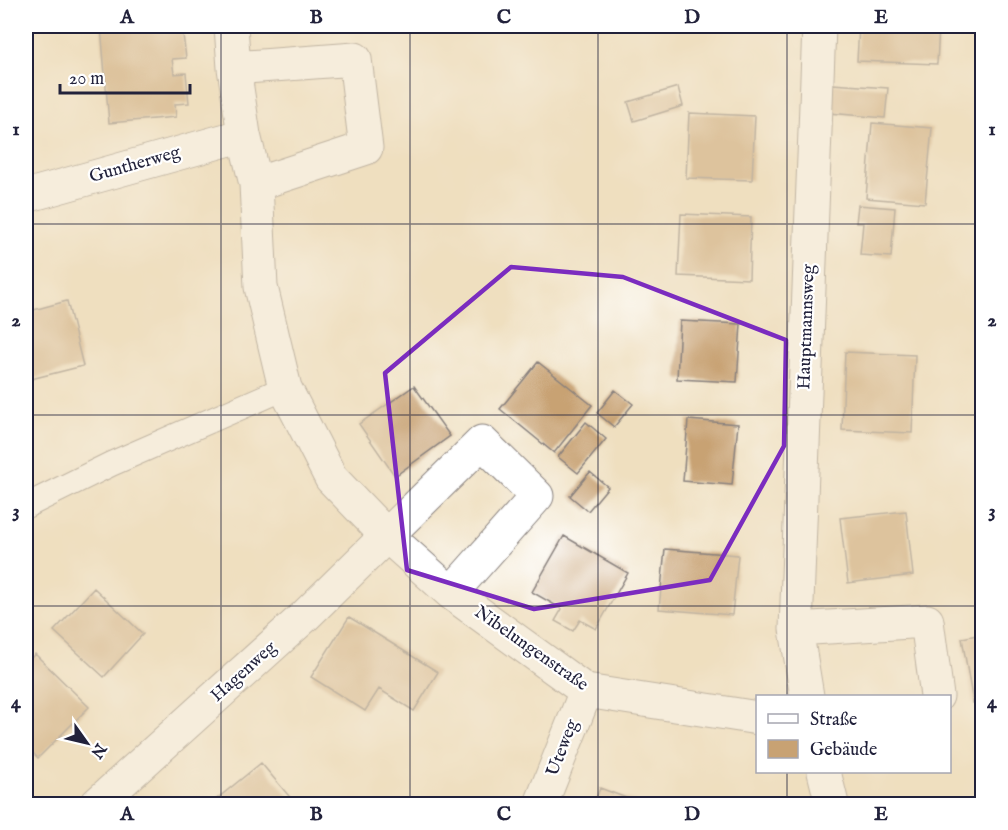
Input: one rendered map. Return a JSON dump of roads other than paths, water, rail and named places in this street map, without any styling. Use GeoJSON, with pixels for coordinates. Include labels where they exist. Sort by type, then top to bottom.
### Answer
{"type":"FeatureCollection","features":[{"type":"Feature","properties":{"kind":"street","name":"Nibelungenstraße"},"geometry":{"type":"LineString","coordinates":[[231,26],[234,68],[244,135],[255,184],[261,287],[285,388],[331,478],[386,535],[451,593],[586,691],[756,718]]}},
{"type":"Feature","properties":{"kind":"street","name":"Hauptmannsweg"},"geometry":{"type":"LineString","coordinates":[[807,695],[796,629],[819,26]]}},
{"type":"Feature","properties":{"kind":"street"},"geometry":{"type":"LineString","coordinates":[[234,68],[355,59],[366,148],[255,184]]}},
{"type":"Feature","properties":{"kind":"street","name":"Guntherweg"},"geometry":{"type":"LineString","coordinates":[[26,196],[244,135]]}},
{"type":"Feature","properties":{"kind":"street"},"geometry":{"type":"LineString","coordinates":[[386,535],[482,442],[537,496],[451,593]]}},
{"type":"Feature","properties":{"kind":"street","name":"Hagenweg"},"geometry":{"type":"LineString","coordinates":[[98,804],[305,616],[386,535]]}},
{"type":"Feature","properties":{"kind":"street"},"geometry":{"type":"LineString","coordinates":[[796,629],[927,621],[937,695]]}},
{"type":"Feature","properties":{"kind":"street","name":"Uteweg"},"geometry":{"type":"LineString","coordinates":[[541,804],[586,691]]}},
{"type":"Feature","properties":{"kind":"street"},"geometry":{"type":"LineString","coordinates":[[824,773],[832,804]]}},
{"type":"Feature","properties":{"kind":"lane"},"geometry":{"type":"LineString","coordinates":[[26,506],[111,465],[285,388]]}}]}
